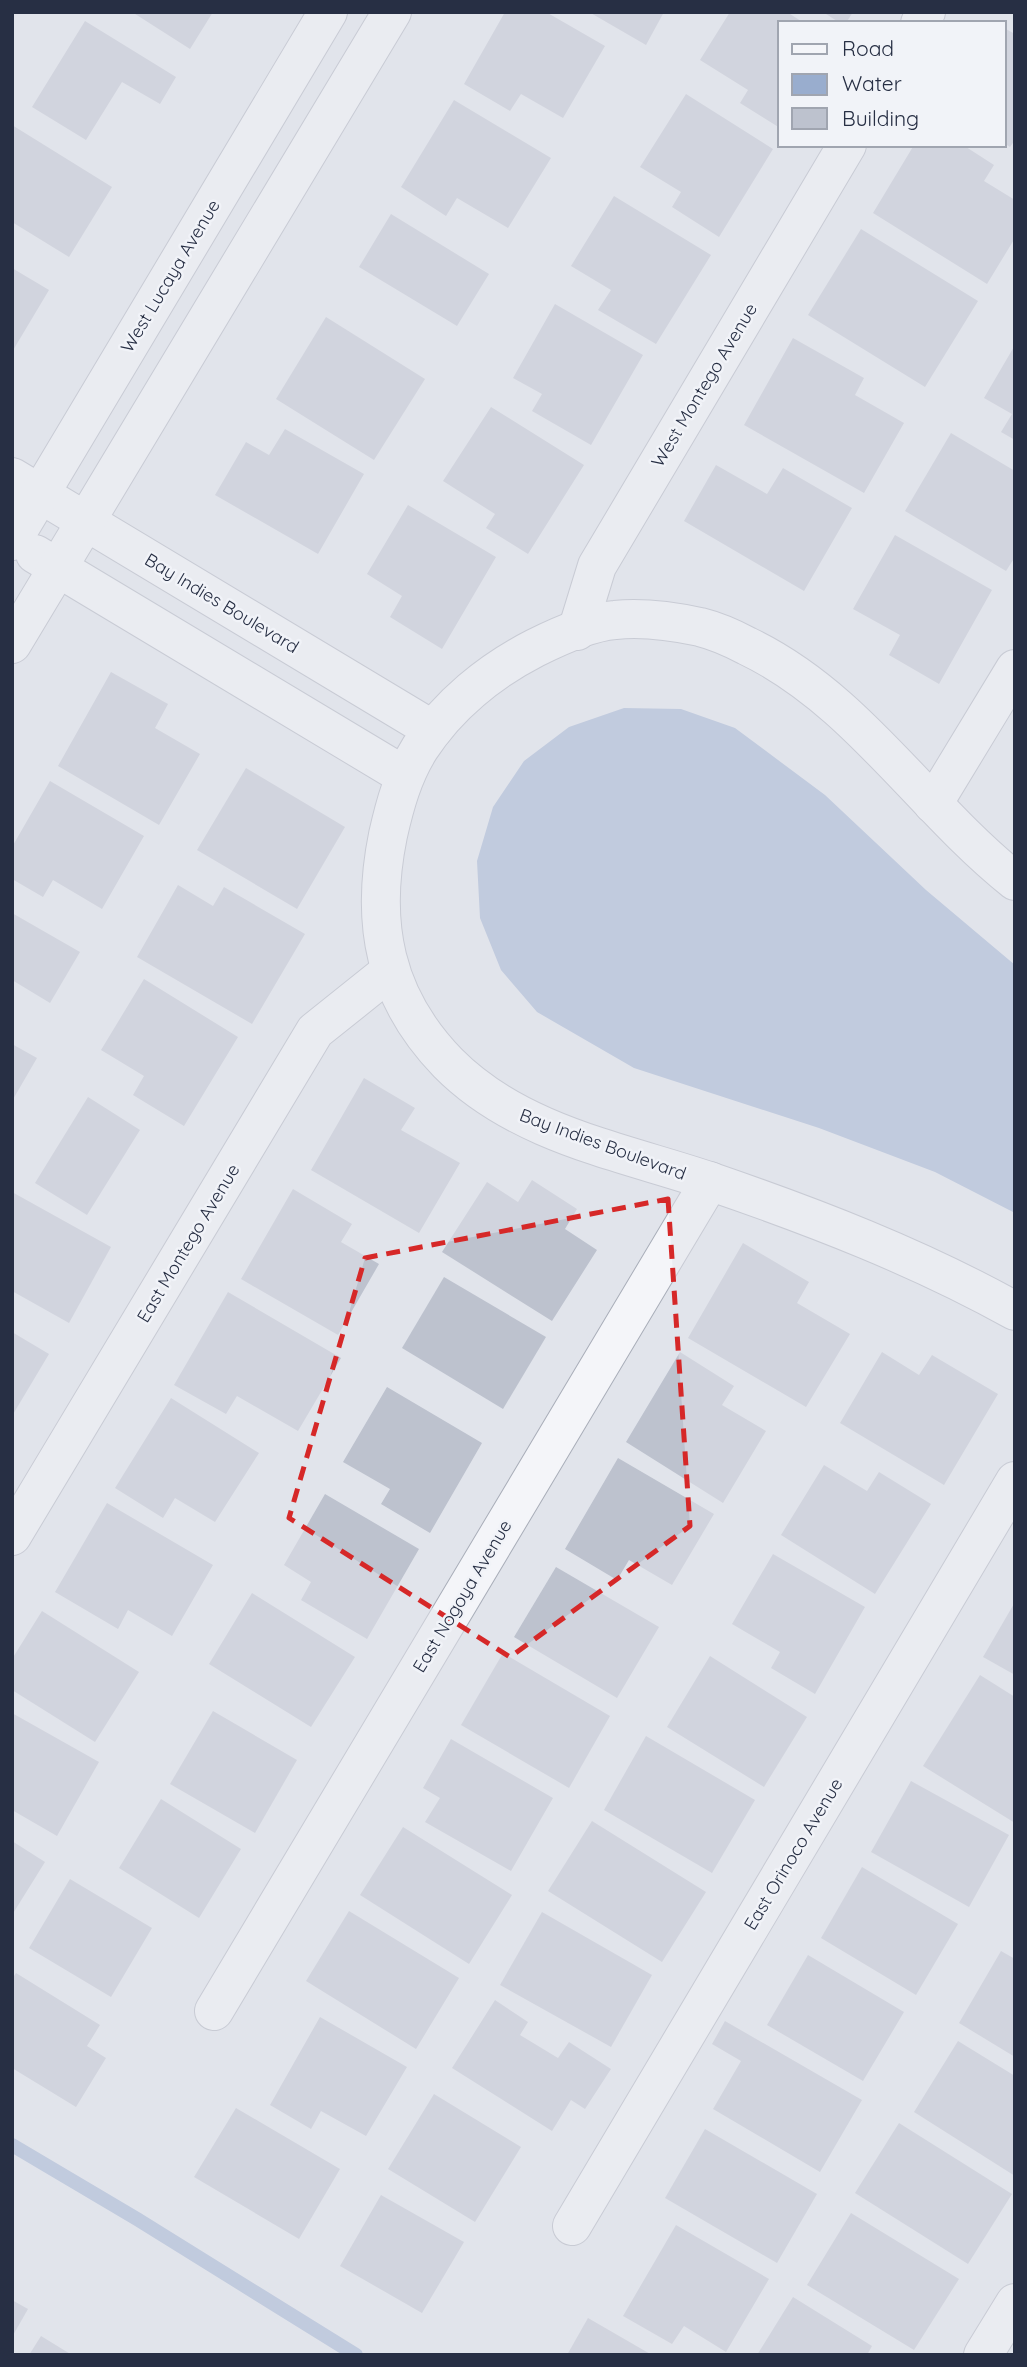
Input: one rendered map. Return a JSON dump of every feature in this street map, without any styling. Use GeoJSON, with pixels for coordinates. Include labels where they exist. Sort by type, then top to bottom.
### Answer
{"type":"FeatureCollection","features":[{"type":"Feature","properties":{"kind":"street","name":"West Lucaya Avenue"},"geometry":{"type":"LineString","coordinates":[[12,541],[26,485],[272,106],[328,12]]}},
{"type":"Feature","properties":{"kind":"street"},"geometry":{"type":"LineString","coordinates":[[12,644],[392,12]]}},
{"type":"Feature","properties":{"kind":"street"},"geometry":{"type":"LineString","coordinates":[[272,106],[319,134]]}},
{"type":"Feature","properties":{"kind":"street","name":"West Montego Avenue"},"geometry":{"type":"LineString","coordinates":[[577,631],[597,566],[846,147]]}},
{"type":"Feature","properties":{"kind":"street","name":"Bay Indies Boulevard"},"geometry":{"type":"LineString","coordinates":[[26,485],[433,730]]}},
{"type":"Feature","properties":{"kind":"street"},"geometry":{"type":"LineString","coordinates":[[12,541],[405,776]]}},
{"type":"Feature","properties":{"kind":"street","name":"Bay Indies Boulevard"},"geometry":{"type":"LineString","coordinates":[[1015,881],[933,804],[836,704],[794,673],[724,635],[701,628],[652,620],[612,620],[577,631],[515,658],[454,706],[433,730],[405,776],[394,807],[380,889],[380,921],[390,971],[399,995],[429,1042],[449,1064],[474,1086],[511,1111],[548,1128],[834,1226],[932,1268],[1015,1311]]}},
{"type":"Feature","properties":{"kind":"street"},"geometry":{"type":"LineString","coordinates":[[933,804],[1015,669]]}},
{"type":"Feature","properties":{"kind":"street","name":"East Montego Avenue"},"geometry":{"type":"LineString","coordinates":[[12,1536],[315,1031],[390,971]]}},
{"type":"Feature","properties":{"kind":"street","name":"East Nogoya Avenue"},"geometry":{"type":"LineString","coordinates":[[214,2011],[709,1181]]}},
{"type":"Feature","properties":{"kind":"street","name":"East Orinoco Avenue"},"geometry":{"type":"LineString","coordinates":[[572,2226],[1015,1481]]}},
{"type":"Feature","properties":{"kind":"street"},"geometry":{"type":"LineString","coordinates":[[983,2355],[1015,2302]]}},
{"type":"Feature","properties":{"kind":"highlighted area"},"geometry":{"type":"Polygon","coordinates":[[[668,1199],[690,1526],[510,1657],[289,1518],[365,1258],[668,1199]]]}},
{"type":"Feature","properties":{"kind":"water"},"geometry":{"type":"Polygon","coordinates":[[[624,708],[681,709],[735,728],[825,795],[926,890],[1015,965],[1015,1213],[935,1172],[819,1128],[634,1068],[537,1012],[501,970],[480,918],[477,861],[493,807],[524,761],[569,727],[624,708]]]}},
{"type":"Feature","properties":{"kind":"building"},"geometry":{"type":"Polygon","coordinates":[[[132,12],[213,12],[190,49],[132,12]]]}},
{"type":"Feature","properties":{"kind":"building"},"geometry":{"type":"Polygon","coordinates":[[[505,12],[546,12],[605,46],[563,118],[521,94],[510,111],[464,84],[505,12]]]}},
{"type":"Feature","properties":{"kind":"building"},"geometry":{"type":"Polygon","coordinates":[[[589,12],[664,12],[646,45],[589,12]]]}},
{"type":"Feature","properties":{"kind":"building"},"geometry":{"type":"Polygon","coordinates":[[[730,12],[787,12],[801,21],[778,21],[778,127],[740,103],[748,90],[700,60],[730,12]]]}},
{"type":"Feature","properties":{"kind":"building"},"geometry":{"type":"Polygon","coordinates":[[[823,12],[853,12],[847,21],[837,21],[823,12]]]}},
{"type":"Feature","properties":{"kind":"building"},"geometry":{"type":"Polygon","coordinates":[[[85,21],[176,77],[160,104],[122,82],[86,140],[32,107],[85,21]]]}},
{"type":"Feature","properties":{"kind":"building"},"geometry":{"type":"Polygon","coordinates":[[[1006,29],[1015,34],[1015,140],[1010,147],[1006,144],[1006,29]]]}},
{"type":"Feature","properties":{"kind":"building"},"geometry":{"type":"Polygon","coordinates":[[[686,94],[773,149],[719,237],[672,207],[681,192],[640,167],[686,94]]]}},
{"type":"Feature","properties":{"kind":"building"},"geometry":{"type":"Polygon","coordinates":[[[454,100],[551,158],[508,228],[457,198],[446,216],[401,187],[454,100]]]}},
{"type":"Feature","properties":{"kind":"building"},"geometry":{"type":"Polygon","coordinates":[[[12,125],[112,187],[69,257],[12,222],[12,125]]]}},
{"type":"Feature","properties":{"kind":"building"},"geometry":{"type":"Polygon","coordinates":[[[913,147],[966,147],[994,165],[984,181],[1015,200],[1015,238],[987,284],[873,213],[913,147]]]}},
{"type":"Feature","properties":{"kind":"building"},"geometry":{"type":"Polygon","coordinates":[[[614,196],[711,255],[656,344],[598,310],[611,290],[571,266],[614,196]]]}},
{"type":"Feature","properties":{"kind":"building"},"geometry":{"type":"Polygon","coordinates":[[[391,214],[489,274],[457,326],[359,267],[391,214]]]}},
{"type":"Feature","properties":{"kind":"building"},"geometry":{"type":"Polygon","coordinates":[[[861,229],[978,301],[925,387],[808,315],[861,229]]]}},
{"type":"Feature","properties":{"kind":"building"},"geometry":{"type":"Polygon","coordinates":[[[12,268],[49,290],[12,352],[12,268]]]}},
{"type":"Feature","properties":{"kind":"building"},"geometry":{"type":"Polygon","coordinates":[[[555,304],[643,355],[591,445],[532,411],[542,394],[513,378],[555,304]]]}},
{"type":"Feature","properties":{"kind":"building"},"geometry":{"type":"Polygon","coordinates":[[[326,317],[425,379],[374,460],[276,399],[326,317]]]}},
{"type":"Feature","properties":{"kind":"building"},"geometry":{"type":"Polygon","coordinates":[[[793,338],[864,378],[855,395],[904,423],[864,493],[744,425],[793,338]]]}},
{"type":"Feature","properties":{"kind":"building"},"geometry":{"type":"Polygon","coordinates":[[[1015,345],[1015,440],[1001,432],[1012,414],[984,398],[1015,345]]]}},
{"type":"Feature","properties":{"kind":"building"},"geometry":{"type":"Polygon","coordinates":[[[491,407],[584,465],[528,554],[486,528],[495,514],[443,481],[491,407]]]}},
{"type":"Feature","properties":{"kind":"building"},"geometry":{"type":"Polygon","coordinates":[[[285,429],[364,474],[318,554],[215,495],[246,442],[269,455],[285,429]]]}},
{"type":"Feature","properties":{"kind":"building"},"geometry":{"type":"Polygon","coordinates":[[[951,433],[1015,471],[1015,557],[1006,571],[905,511],[951,433]]]}},
{"type":"Feature","properties":{"kind":"building"},"geometry":{"type":"Polygon","coordinates":[[[716,465],[767,494],[783,468],[852,508],[804,591],[684,521],[716,465]]]}},
{"type":"Feature","properties":{"kind":"building"},"geometry":{"type":"Polygon","coordinates":[[[408,505],[496,557],[442,649],[390,617],[402,596],[367,574],[408,505]]]}},
{"type":"Feature","properties":{"kind":"building"},"geometry":{"type":"Polygon","coordinates":[[[895,535],[992,590],[939,684],[889,655],[900,635],[853,609],[895,535]]]}},
{"type":"Feature","properties":{"kind":"building"},"geometry":{"type":"Polygon","coordinates":[[[111,672],[168,704],[155,728],[200,754],[159,825],[58,766],[111,672]]]}},
{"type":"Feature","properties":{"kind":"building"},"geometry":{"type":"Polygon","coordinates":[[[246,768],[345,827],[297,909],[197,850],[246,768]]]}},
{"type":"Feature","properties":{"kind":"building"},"geometry":{"type":"Polygon","coordinates":[[[50,781],[144,836],[102,909],[53,880],[43,897],[12,879],[12,847],[50,781]]]}},
{"type":"Feature","properties":{"kind":"building"},"geometry":{"type":"Polygon","coordinates":[[[178,885],[213,906],[224,887],[305,934],[252,1024],[137,957],[178,885]]]}},
{"type":"Feature","properties":{"kind":"building"},"geometry":{"type":"Polygon","coordinates":[[[12,913],[80,952],[50,1003],[12,980],[12,913]]]}},
{"type":"Feature","properties":{"kind":"building"},"geometry":{"type":"Polygon","coordinates":[[[144,979],[238,1037],[184,1126],[133,1095],[144,1076],[101,1050],[144,979]]]}},
{"type":"Feature","properties":{"kind":"building"},"geometry":{"type":"Polygon","coordinates":[[[12,1044],[37,1058],[12,1101],[12,1044]]]}},
{"type":"Feature","properties":{"kind":"building"},"geometry":{"type":"Polygon","coordinates":[[[364,1078],[415,1108],[401,1130],[460,1163],[419,1233],[311,1170],[364,1078]]]}},
{"type":"Feature","properties":{"kind":"building"},"geometry":{"type":"Polygon","coordinates":[[[88,1097],[140,1130],[87,1215],[35,1183],[88,1097]]]}},
{"type":"Feature","properties":{"kind":"building"},"geometry":{"type":"Polygon","coordinates":[[[532,1180],[577,1209],[565,1229],[597,1250],[552,1321],[442,1252],[487,1182],[518,1202],[532,1180]]]}},
{"type":"Feature","properties":{"kind":"building"},"geometry":{"type":"Polygon","coordinates":[[[293,1189],[352,1224],[341,1242],[379,1264],[338,1335],[241,1279],[293,1189]]]}},
{"type":"Feature","properties":{"kind":"building"},"geometry":{"type":"Polygon","coordinates":[[[12,1192],[111,1247],[69,1323],[12,1291],[12,1192]]]}},
{"type":"Feature","properties":{"kind":"building"},"geometry":{"type":"Polygon","coordinates":[[[743,1243],[809,1282],[797,1303],[850,1334],[806,1407],[688,1338],[743,1243]]]}},
{"type":"Feature","properties":{"kind":"building"},"geometry":{"type":"Polygon","coordinates":[[[444,1277],[546,1337],[503,1409],[402,1348],[444,1277]]]}},
{"type":"Feature","properties":{"kind":"building"},"geometry":{"type":"Polygon","coordinates":[[[228,1292],[341,1358],[298,1431],[237,1396],[226,1414],[174,1385],[228,1292]]]}},
{"type":"Feature","properties":{"kind":"building"},"geometry":{"type":"Polygon","coordinates":[[[12,1332],[49,1354],[12,1416],[12,1332]]]}},
{"type":"Feature","properties":{"kind":"building"},"geometry":{"type":"Polygon","coordinates":[[[680,1352],[734,1386],[722,1405],[766,1431],[723,1503],[626,1442],[680,1352]]]}},
{"type":"Feature","properties":{"kind":"building"},"geometry":{"type":"Polygon","coordinates":[[[882,1352],[919,1375],[932,1355],[998,1394],[944,1485],[840,1423],[882,1352]]]}},
{"type":"Feature","properties":{"kind":"building"},"geometry":{"type":"Polygon","coordinates":[[[387,1387],[482,1443],[430,1533],[381,1504],[390,1489],[343,1462],[387,1387]]]}},
{"type":"Feature","properties":{"kind":"building"},"geometry":{"type":"Polygon","coordinates":[[[171,1398],[259,1453],[215,1522],[175,1498],[163,1518],[115,1488],[171,1398]]]}},
{"type":"Feature","properties":{"kind":"building"},"geometry":{"type":"Polygon","coordinates":[[[618,1458],[714,1514],[672,1585],[629,1560],[617,1580],[565,1549],[618,1458]]]}},
{"type":"Feature","properties":{"kind":"building"},"geometry":{"type":"Polygon","coordinates":[[[824,1465],[867,1491],[879,1472],[931,1504],[875,1594],[781,1535],[824,1465]]]}},
{"type":"Feature","properties":{"kind":"building"},"geometry":{"type":"Polygon","coordinates":[[[325,1494],[419,1549],[367,1639],[301,1600],[311,1582],[284,1565],[325,1494]]]}},
{"type":"Feature","properties":{"kind":"building"},"geometry":{"type":"Polygon","coordinates":[[[107,1503],[213,1565],[172,1636],[128,1610],[118,1629],[55,1592],[107,1503]]]}},
{"type":"Feature","properties":{"kind":"building"},"geometry":{"type":"Polygon","coordinates":[[[773,1554],[865,1607],[815,1694],[771,1668],[780,1652],[732,1624],[773,1554]]]}},
{"type":"Feature","properties":{"kind":"building"},"geometry":{"type":"Polygon","coordinates":[[[556,1567],[659,1627],[617,1698],[514,1637],[556,1567]]]}},
{"type":"Feature","properties":{"kind":"building"},"geometry":{"type":"Polygon","coordinates":[[[252,1593],[355,1657],[311,1727],[209,1664],[252,1593]]]}},
{"type":"Feature","properties":{"kind":"building"},"geometry":{"type":"Polygon","coordinates":[[[1015,1602],[1015,1675],[983,1657],[1015,1602]]]}},
{"type":"Feature","properties":{"kind":"building"},"geometry":{"type":"Polygon","coordinates":[[[42,1611],[139,1672],[95,1742],[12,1690],[12,1659],[42,1611]]]}},
{"type":"Feature","properties":{"kind":"building"},"geometry":{"type":"Polygon","coordinates":[[[503,1653],[610,1716],[569,1788],[461,1725],[503,1653]]]}},
{"type":"Feature","properties":{"kind":"building"},"geometry":{"type":"Polygon","coordinates":[[[710,1656],[807,1717],[764,1787],[667,1727],[710,1656]]]}},
{"type":"Feature","properties":{"kind":"building"},"geometry":{"type":"Polygon","coordinates":[[[980,1675],[1015,1697],[1015,1823],[923,1766],[980,1675]]]}},
{"type":"Feature","properties":{"kind":"building"},"geometry":{"type":"Polygon","coordinates":[[[213,1711],[297,1760],[255,1833],[170,1784],[213,1711]]]}},
{"type":"Feature","properties":{"kind":"building"},"geometry":{"type":"Polygon","coordinates":[[[12,1713],[99,1762],[57,1836],[12,1810],[12,1713]]]}},
{"type":"Feature","properties":{"kind":"building"},"geometry":{"type":"Polygon","coordinates":[[[646,1736],[755,1800],[712,1873],[604,1810],[646,1736]]]}},
{"type":"Feature","properties":{"kind":"building"},"geometry":{"type":"Polygon","coordinates":[[[451,1739],[553,1798],[511,1871],[425,1822],[440,1798],[423,1788],[451,1739]]]}},
{"type":"Feature","properties":{"kind":"building"},"geometry":{"type":"Polygon","coordinates":[[[911,1781],[1009,1835],[969,1907],[871,1852],[911,1781]]]}},
{"type":"Feature","properties":{"kind":"building"},"geometry":{"type":"Polygon","coordinates":[[[161,1799],[241,1849],[199,1918],[119,1868],[161,1799]]]}},
{"type":"Feature","properties":{"kind":"building"},"geometry":{"type":"Polygon","coordinates":[[[592,1821],[706,1892],[662,1962],[548,1891],[592,1821]]]}},
{"type":"Feature","properties":{"kind":"building"},"geometry":{"type":"Polygon","coordinates":[[[403,1827],[512,1895],[469,1964],[360,1895],[403,1827]]]}},
{"type":"Feature","properties":{"kind":"building"},"geometry":{"type":"Polygon","coordinates":[[[12,1841],[45,1862],[12,1915],[12,1841]]]}},
{"type":"Feature","properties":{"kind":"building"},"geometry":{"type":"Polygon","coordinates":[[[862,1867],[958,1924],[916,1995],[821,1938],[862,1867]]]}},
{"type":"Feature","properties":{"kind":"building"},"geometry":{"type":"Polygon","coordinates":[[[70,1879],[152,1928],[111,1997],[29,1948],[70,1879]]]}},
{"type":"Feature","properties":{"kind":"building"},"geometry":{"type":"Polygon","coordinates":[[[349,1911],[459,1978],[416,2049],[306,1981],[349,1911]]]}},
{"type":"Feature","properties":{"kind":"building"},"geometry":{"type":"Polygon","coordinates":[[[542,1912],[652,1975],[611,2047],[500,1985],[542,1912]]]}},
{"type":"Feature","properties":{"kind":"building"},"geometry":{"type":"Polygon","coordinates":[[[1001,1951],[1015,1959],[1015,2057],[959,2023],[1001,1951]]]}},
{"type":"Feature","properties":{"kind":"building"},"geometry":{"type":"Polygon","coordinates":[[[808,1955],[904,2012],[863,2081],[767,2025],[808,1955]]]}},
{"type":"Feature","properties":{"kind":"building"},"geometry":{"type":"Polygon","coordinates":[[[16,1973],[100,2025],[87,2046],[106,2058],[76,2107],[12,2068],[12,1979],[16,1973]]]}},
{"type":"Feature","properties":{"kind":"building"},"geometry":{"type":"Polygon","coordinates":[[[495,2000],[528,2022],[520,2035],[558,2058],[569,2042],[611,2069],[585,2109],[571,2100],[552,2131],[452,2068],[495,2000]]]}},
{"type":"Feature","properties":{"kind":"building"},"geometry":{"type":"Polygon","coordinates":[[[320,2017],[407,2067],[366,2136],[321,2111],[311,2129],[270,2105],[320,2017]]]}},
{"type":"Feature","properties":{"kind":"building"},"geometry":{"type":"Polygon","coordinates":[[[725,2021],[862,2100],[820,2172],[713,2109],[741,2061],[712,2044],[725,2021]]]}},
{"type":"Feature","properties":{"kind":"building"},"geometry":{"type":"Polygon","coordinates":[[[958,2041],[1015,2076],[1015,2176],[914,2112],[958,2041]]]}},
{"type":"Feature","properties":{"kind":"building"},"geometry":{"type":"Polygon","coordinates":[[[434,2094],[521,2147],[475,2222],[388,2169],[434,2094]]]}},
{"type":"Feature","properties":{"kind":"building"},"geometry":{"type":"Polygon","coordinates":[[[236,2108],[340,2169],[299,2239],[194,2177],[236,2108]]]}},
{"type":"Feature","properties":{"kind":"building"},"geometry":{"type":"Polygon","coordinates":[[[899,2123],[1012,2194],[968,2264],[855,2193],[899,2123]]]}},
{"type":"Feature","properties":{"kind":"building"},"geometry":{"type":"Polygon","coordinates":[[[705,2129],[817,2194],[777,2263],[665,2198],[705,2129]]]}},
{"type":"Feature","properties":{"kind":"building"},"geometry":{"type":"Polygon","coordinates":[[[381,2195],[464,2242],[422,2313],[340,2266],[381,2195]]]}},
{"type":"Feature","properties":{"kind":"building"},"geometry":{"type":"Polygon","coordinates":[[[851,2213],[959,2279],[914,2350],[807,2285],[851,2213]]]}},
{"type":"Feature","properties":{"kind":"building"},"geometry":{"type":"Polygon","coordinates":[[[676,2225],[769,2279],[726,2352],[684,2326],[672,2344],[623,2316],[676,2225]]]}},
{"type":"Feature","properties":{"kind":"building"},"geometry":{"type":"Polygon","coordinates":[[[793,2297],[872,2346],[867,2355],[757,2355],[793,2297]]]}},
{"type":"Feature","properties":{"kind":"building"},"geometry":{"type":"Polygon","coordinates":[[[12,2300],[28,2309],[12,2337],[12,2300]]]}},
{"type":"Feature","properties":{"kind":"building"},"geometry":{"type":"Polygon","coordinates":[[[588,2318],[652,2355],[567,2355],[588,2318]]]}},
{"type":"Feature","properties":{"kind":"building"},"geometry":{"type":"Polygon","coordinates":[[[41,2336],[72,2355],[29,2355],[41,2336]]]}},
{"type":"Feature","properties":{"kind":"waterway"},"geometry":{"type":"LineString","coordinates":[[12,2145],[356,2355]]}}]}
